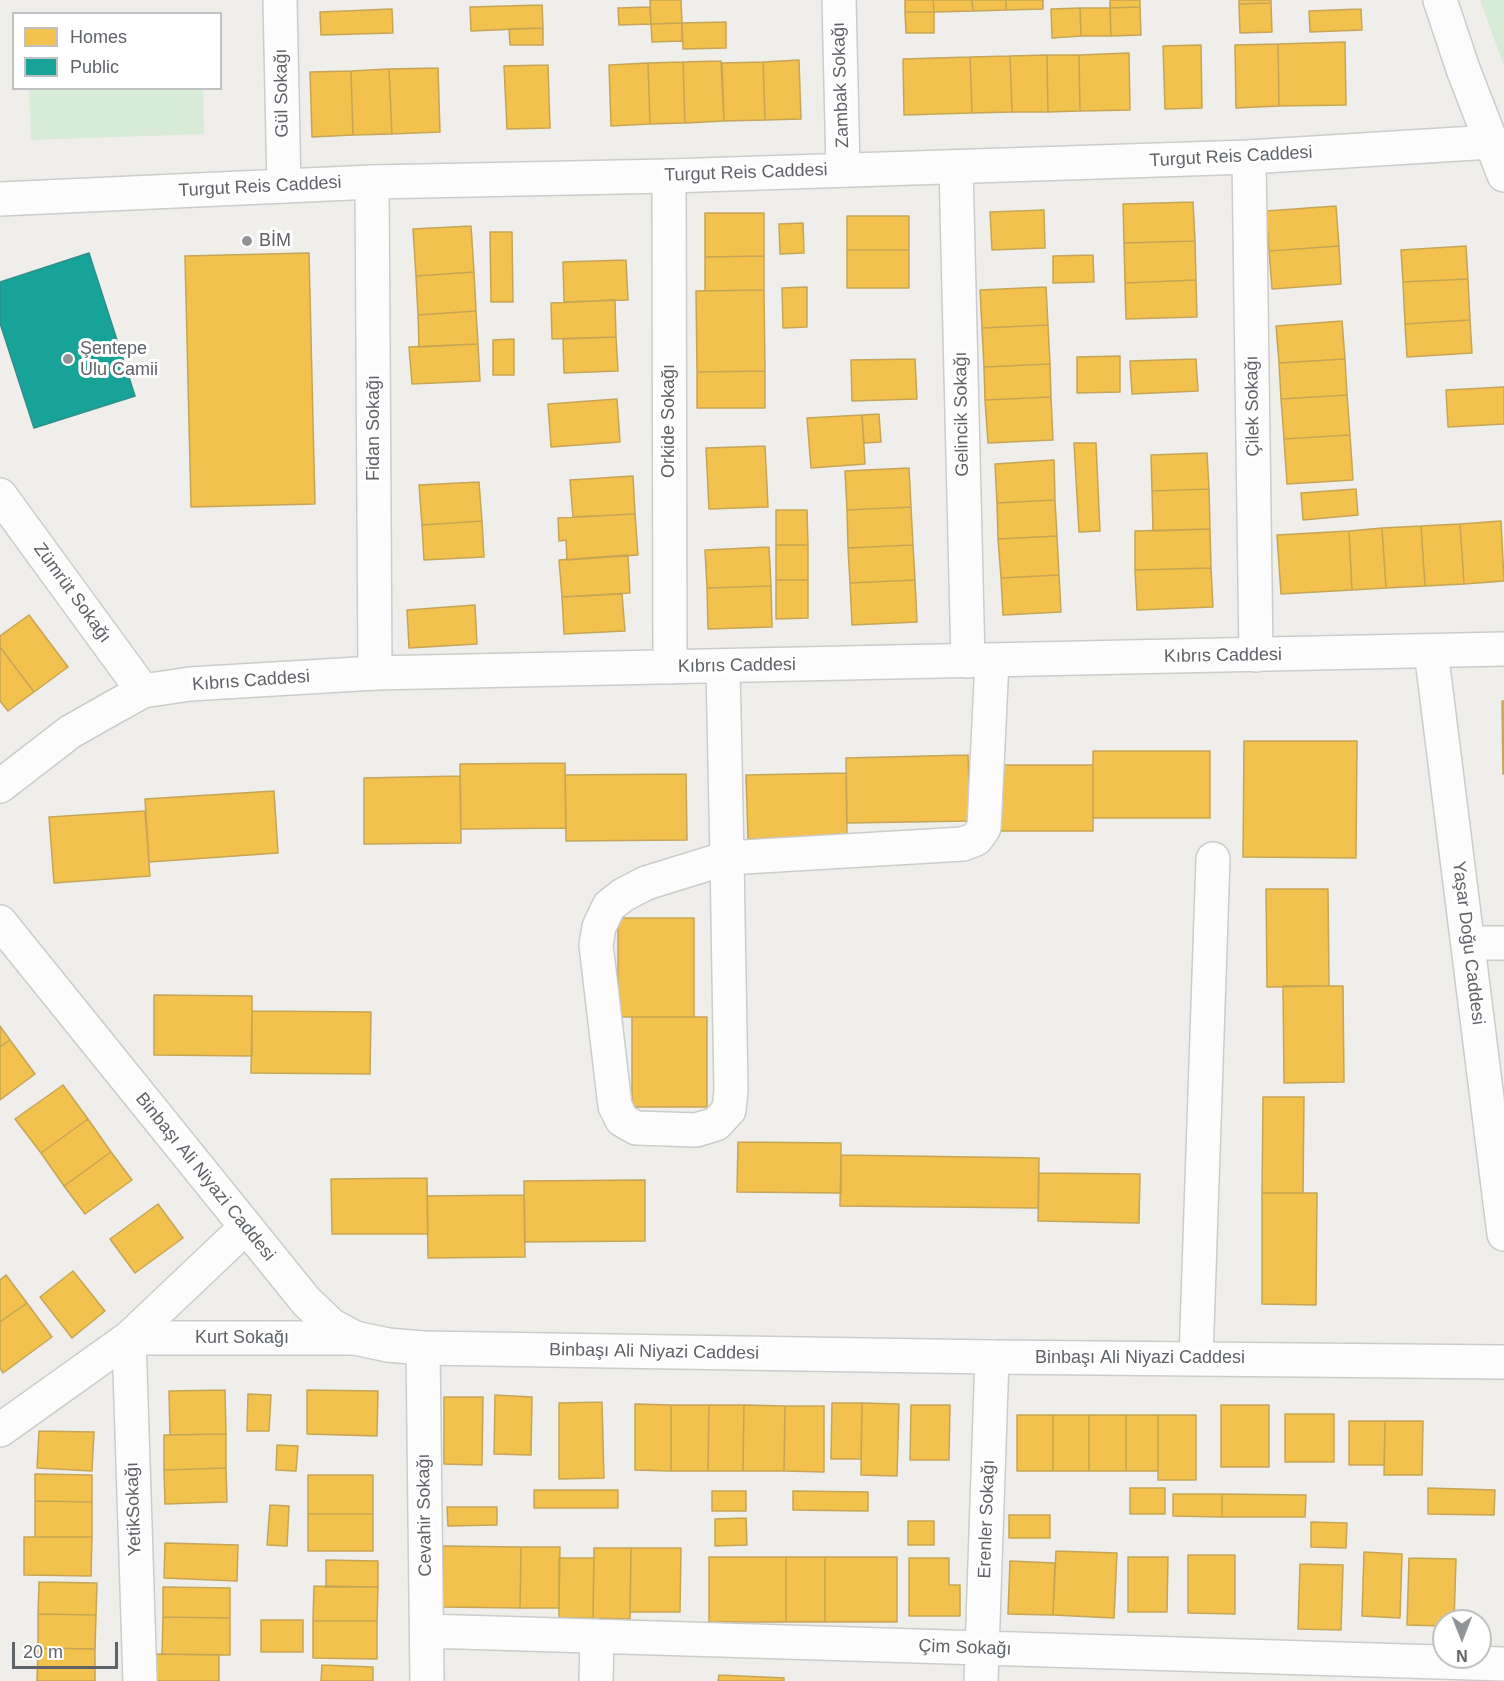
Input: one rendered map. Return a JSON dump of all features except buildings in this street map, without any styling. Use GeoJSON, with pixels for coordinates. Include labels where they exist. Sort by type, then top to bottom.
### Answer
{"type":"FeatureCollection","features":[{"type":"Feature","properties":{"kind":"street","name":"Gül Sokağı"},"geometry":{"type":"LineString","coordinates":[[280,0],[284,186]]}},
{"type":"Feature","properties":{"kind":"street","name":"Zambak Sokağı"},"geometry":{"type":"LineString","coordinates":[[839,0],[843,169]]}},
{"type":"Feature","properties":{"kind":"street"},"geometry":{"type":"LineString","coordinates":[[1440,0],[1504,175]]}},
{"type":"Feature","properties":{"kind":"street","name":"Turgut Reis Caddesi"},"geometry":{"type":"LineString","coordinates":[[0,199],[372,182],[669,176],[1249,157],[1491,142]]}},
{"type":"Feature","properties":{"kind":"street","name":"Çilek Sokağı"},"geometry":{"type":"LineString","coordinates":[[1249,157],[1256,655]]}},
{"type":"Feature","properties":{"kind":"street","name":"Gelincik Sokağı"},"geometry":{"type":"LineString","coordinates":[[727,858],[963,844],[976,839],[984,828],[980,661],[956,167]]}},
{"type":"Feature","properties":{"kind":"street","name":"Orkide Sokağı"},"geometry":{"type":"LineString","coordinates":[[669,176],[670,667]]}},
{"type":"Feature","properties":{"kind":"street","name":"Fidan Sokağı"},"geometry":{"type":"LineString","coordinates":[[372,182],[375,673]]}},
{"type":"Feature","properties":{"kind":"street","name":"Zümrüt Sokağı"},"geometry":{"type":"LineString","coordinates":[[0,495],[143,691]]}},
{"type":"Feature","properties":{"kind":"street","name":"Kıbrıs Caddesi"},"geometry":{"type":"LineString","coordinates":[[0,786],[70,732],[143,691],[190,684],[375,673],[1504,649]]}},
{"type":"Feature","properties":{"kind":"street","name":"Yaşar Doğu Caddesi"},"geometry":{"type":"LineString","coordinates":[[1431,651],[1504,1234]]}},
{"type":"Feature","properties":{"kind":"street"},"geometry":{"type":"LineString","coordinates":[[723,667],[727,858],[731,1090],[729,1110],[716,1124],[696,1130],[636,1128],[622,1120],[615,1106],[596,945],[600,927],[609,906],[623,895],[646,884],[727,858]]}},
{"type":"Feature","properties":{"kind":"street"},"geometry":{"type":"LineString","coordinates":[[1196,1358],[1213,859]]}},
{"type":"Feature","properties":{"kind":"street","name":"Binbaşı Ali Niyazi Caddesi"},"geometry":{"type":"LineString","coordinates":[[0,921],[306,1301],[331,1325],[355,1338],[388,1345],[423,1348],[1504,1362]]}},
{"type":"Feature","properties":{"kind":"street"},"geometry":{"type":"LineString","coordinates":[[1469,943],[1504,943]]}},
{"type":"Feature","properties":{"kind":"street"},"geometry":{"type":"LineString","coordinates":[[4,1418],[129,1338],[246,1227]]}},
{"type":"Feature","properties":{"kind":"street","name":"Kurt Sokağı"},"geometry":{"type":"LineString","coordinates":[[129,1338],[355,1338]]}},
{"type":"Feature","properties":{"kind":"street","name":"YetikSokağı"},"geometry":{"type":"LineString","coordinates":[[129,1338],[140,1681]]}},
{"type":"Feature","properties":{"kind":"street","name":"Cevahir Sokağı"},"geometry":{"type":"LineString","coordinates":[[423,1348],[427,1681]]}},
{"type":"Feature","properties":{"kind":"street","name":"Erenler Sokağı"},"geometry":{"type":"LineString","coordinates":[[981,1681],[992,1357]]}},
{"type":"Feature","properties":{"kind":"street","name":"Çim Sokağı"},"geometry":{"type":"LineString","coordinates":[[427,1631],[1504,1664]]}},
{"type":"Feature","properties":{"kind":"street"},"geometry":{"type":"LineString","coordinates":[[596,1681],[597,1636]]}},
{"type":"Feature","properties":{"kind":"green space"},"geometry":{"type":"Polygon","coordinates":[[[1480,0],[1504,0],[1504,66],[1480,0]]]}},
{"type":"Feature","properties":{"kind":"green space"},"geometry":{"type":"Polygon","coordinates":[[[29,90],[203,90],[204,134],[31,140],[29,90]]]}},
{"type":"Feature","properties":{"kind":"place","name":"BİM"},"geometry":{"type":"Point","coordinates":[247,241]}},
{"type":"Feature","properties":{"kind":"place","name":"Şentepe Ulu Camii"},"geometry":{"type":"Point","coordinates":[68,359]}}]}
